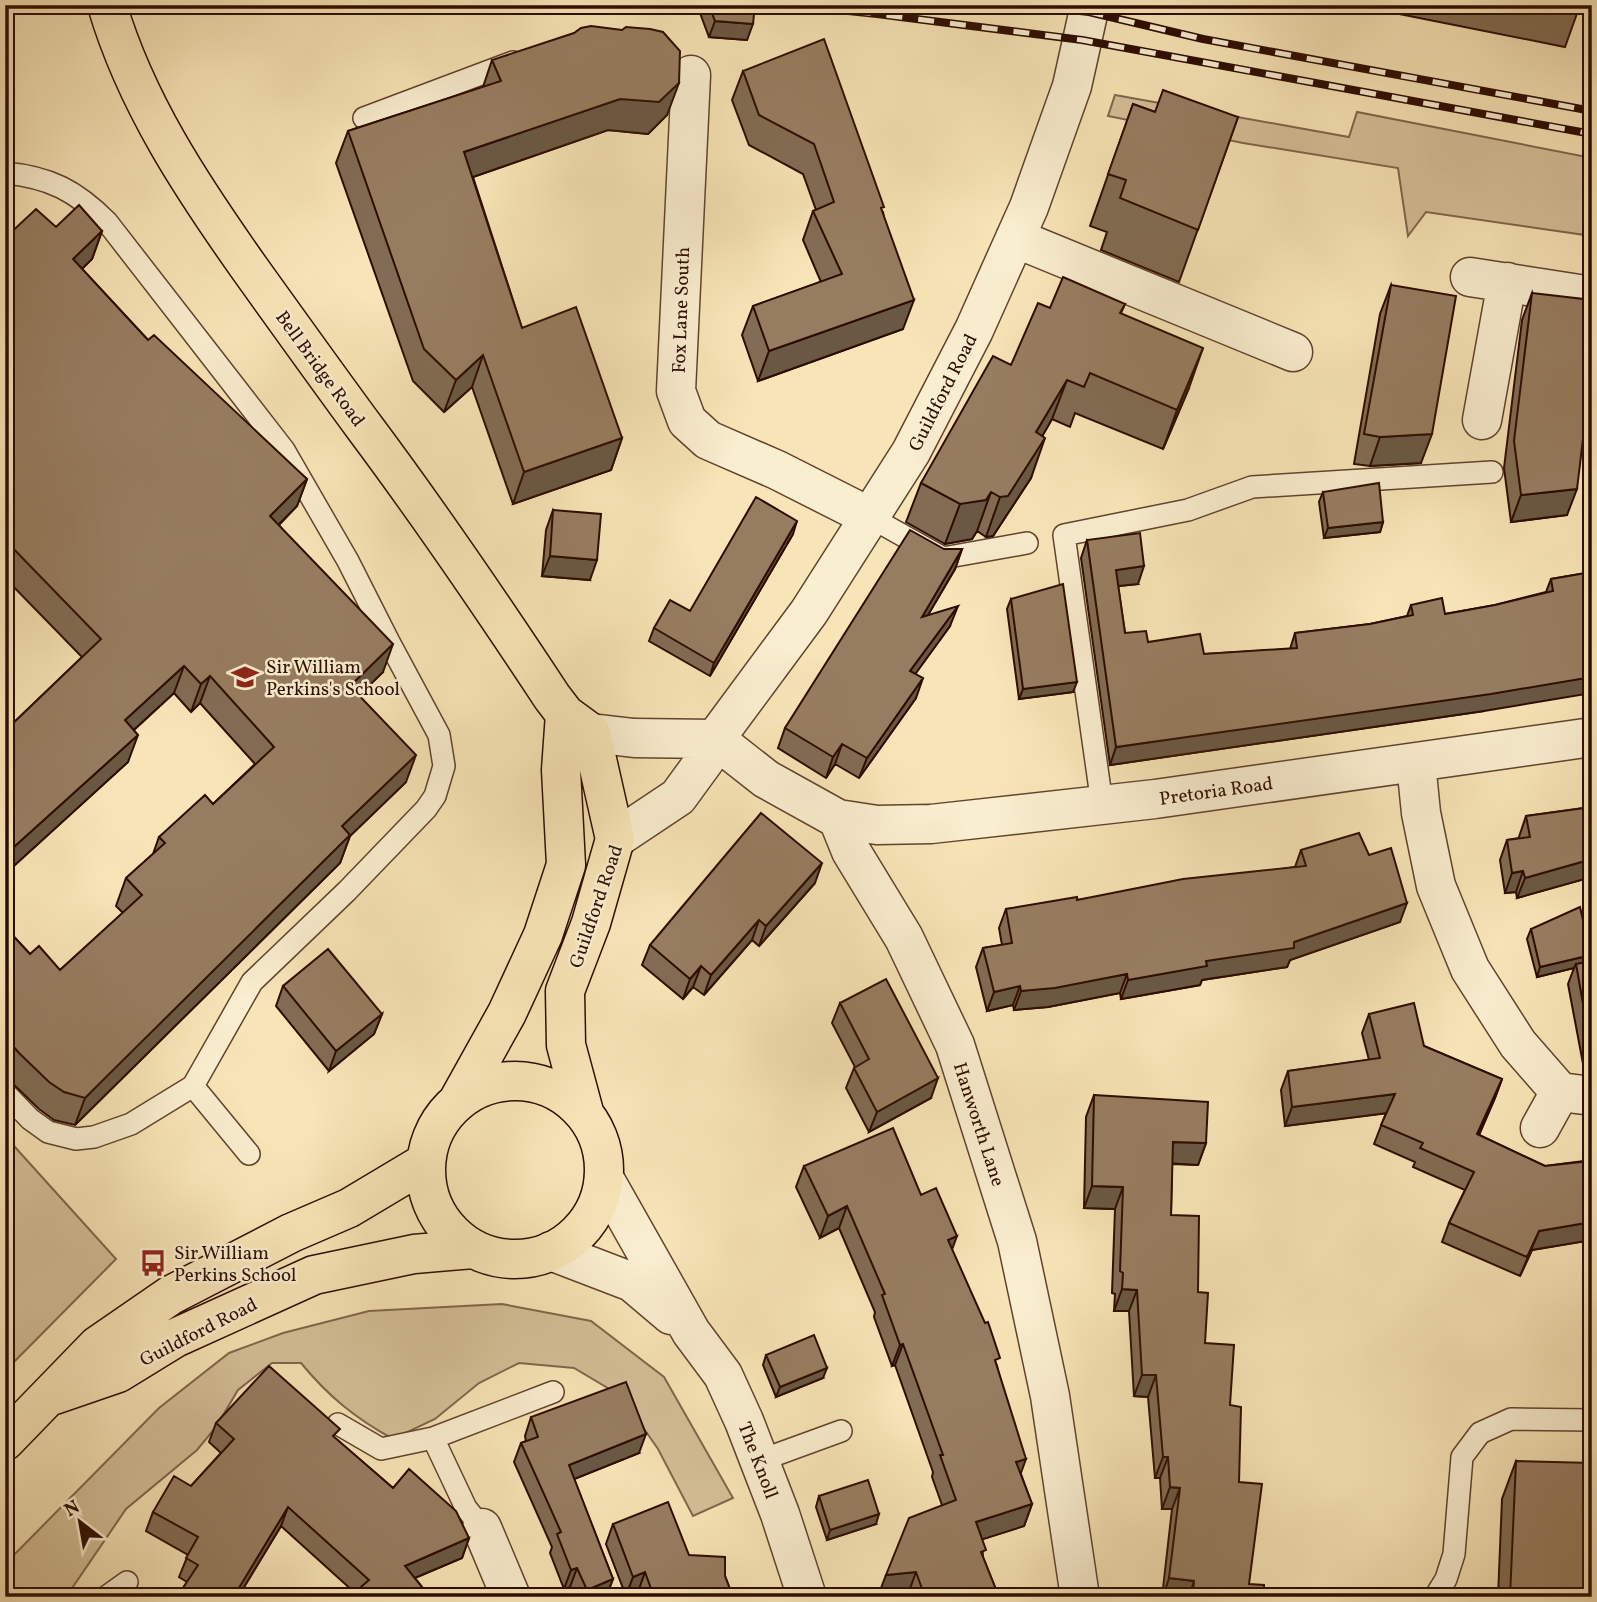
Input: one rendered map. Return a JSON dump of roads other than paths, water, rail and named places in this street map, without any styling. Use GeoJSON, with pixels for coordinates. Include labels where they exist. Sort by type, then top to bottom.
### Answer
{"type":"FeatureCollection","features":[{"type":"Feature","properties":{"kind":"main road","name":"Bell Bridge Road"},"geometry":{"type":"LineString","coordinates":[[112,22],[148,106],[193,189],[578,723],[615,839]]}},
{"type":"Feature","properties":{"kind":"main road","name":"Guildford Road"},"geometry":{"type":"LineString","coordinates":[[458,1101],[507,1013],[538,946],[566,865],[561,770],[578,723]]}},
{"type":"Feature","properties":{"kind":"main road","name":"Guildford Road"},"geometry":{"type":"LineString","coordinates":[[584,1112],[566,1045],[565,991],[591,923],[615,839]]}},
{"type":"Feature","properties":{"kind":"main road"},"geometry":{"type":"LineString","coordinates":[[509,1080],[537,1083],[563,1094],[584,1112],[596,1132],[604,1155],[604,1178],[599,1201],[587,1222],[571,1239],[551,1251],[525,1259],[499,1258],[473,1249],[452,1234],[436,1213],[427,1188],[426,1162],[431,1139],[442,1118],[458,1101],[482,1087],[509,1080]]}},
{"type":"Feature","properties":{"kind":"main road","name":"Guildford Road"},"geometry":{"type":"LineString","coordinates":[[5,1441],[97,1346],[171,1295],[291,1233],[349,1208],[426,1162]]}},
{"type":"Feature","properties":{"kind":"main road","name":"Guildford Road"},"geometry":{"type":"LineString","coordinates":[[48,1397],[118,1373],[175,1338],[314,1275],[414,1254],[473,1249]]}},
{"type":"Feature","properties":{"kind":"street","name":"Guildford Road"},"geometry":{"type":"LineString","coordinates":[[615,839],[678,797],[705,760],[715,739],[809,612],[917,440],[974,330],[1029,207],[1072,86],[1090,5]]}},
{"type":"Feature","properties":{"kind":"street","name":"Fox Lane South"},"geometry":{"type":"LineString","coordinates":[[683,65],[677,391],[687,421],[708,440],[777,470],[870,517]]}},
{"type":"Feature","properties":{"kind":"street"},"geometry":{"type":"LineString","coordinates":[[1015,238],[1293,352]]}},
{"type":"Feature","properties":{"kind":"street"},"geometry":{"type":"LineString","coordinates":[[1482,420],[1488,279],[1592,296]]}},
{"type":"Feature","properties":{"kind":"street"},"geometry":{"type":"LineString","coordinates":[[578,723],[634,738],[715,739],[766,779],[838,820]]}},
{"type":"Feature","properties":{"kind":"street","name":"Pretoria Road"},"geometry":{"type":"LineString","coordinates":[[838,820],[877,825],[931,824],[1156,799],[1592,737]]}},
{"type":"Feature","properties":{"kind":"street"},"geometry":{"type":"LineString","coordinates":[[1416,763],[1421,813],[1436,886],[1471,969],[1518,1044],[1576,1094],[1540,1128]]}},
{"type":"Feature","properties":{"kind":"street","name":"Hanworth Lane"},"geometry":{"type":"LineString","coordinates":[[838,820],[850,851],[904,938],[955,1045],[1017,1241],[1050,1396],[1080,1597]]}},
{"type":"Feature","properties":{"kind":"street","name":"The Knoll"},"geometry":{"type":"LineString","coordinates":[[604,1178],[691,1332],[723,1375],[780,1514],[807,1597]]}},
{"type":"Feature","properties":{"kind":"street","name":"The Knoll"},"geometry":{"type":"LineString","coordinates":[[551,1251],[632,1282],[691,1332]]}},
{"type":"Feature","properties":{"kind":"street"},"geometry":{"type":"LineString","coordinates":[[482,1528],[511,1597]]}},
{"type":"Feature","properties":{"kind":"lane"},"geometry":{"type":"LineString","coordinates":[[365,118],[527,56]]}},
{"type":"Feature","properties":{"kind":"lane"},"geometry":{"type":"LineString","coordinates":[[5,173],[43,179],[87,201],[167,297],[284,450],[348,561],[436,727],[444,752],[442,776],[435,796],[426,809],[347,891],[252,982],[193,1086],[131,1124],[94,1137],[76,1139],[48,1132],[30,1119],[5,1093]]}},
{"type":"Feature","properties":{"kind":"lane"},"geometry":{"type":"LineString","coordinates":[[1102,804],[1064,535],[1188,510],[1252,487],[1492,472]]}},
{"type":"Feature","properties":{"kind":"lane"},"geometry":{"type":"LineString","coordinates":[[870,517],[943,558],[1027,543]]}},
{"type":"Feature","properties":{"kind":"lane"},"geometry":{"type":"LineString","coordinates":[[193,1086],[249,1154]]}},
{"type":"Feature","properties":{"kind":"lane"},"geometry":{"type":"LineString","coordinates":[[338,1424],[381,1449],[433,1438],[553,1392]]}},
{"type":"Feature","properties":{"kind":"lane"},"geometry":{"type":"LineString","coordinates":[[1435,1597],[1446,1579],[1454,1554],[1462,1457],[1480,1433],[1511,1419],[1592,1420]]}},
{"type":"Feature","properties":{"kind":"lane"},"geometry":{"type":"LineString","coordinates":[[759,1461],[841,1432]]}},
{"type":"Feature","properties":{"kind":"lane"},"geometry":{"type":"LineString","coordinates":[[433,1438],[466,1508],[482,1528]]}},
{"type":"Feature","properties":{"kind":"lane"},"geometry":{"type":"LineString","coordinates":[[106,1597],[127,1582]]}},
{"type":"Feature","properties":{"kind":"railway"},"geometry":{"type":"LineString","coordinates":[[791,5],[1082,40],[1592,134]]}},
{"type":"Feature","properties":{"kind":"railway"},"geometry":{"type":"LineString","coordinates":[[1024,5],[1089,12],[1203,39],[1592,111]]}},
{"type":"Feature","properties":{"kind":"place","name":"Sir William Perkins's School"},"geometry":{"type":"Point","coordinates":[245,677]}},
{"type":"Feature","properties":{"kind":"place","name":"Sir William Perkins School"},"geometry":{"type":"Point","coordinates":[153,1263]}}]}
